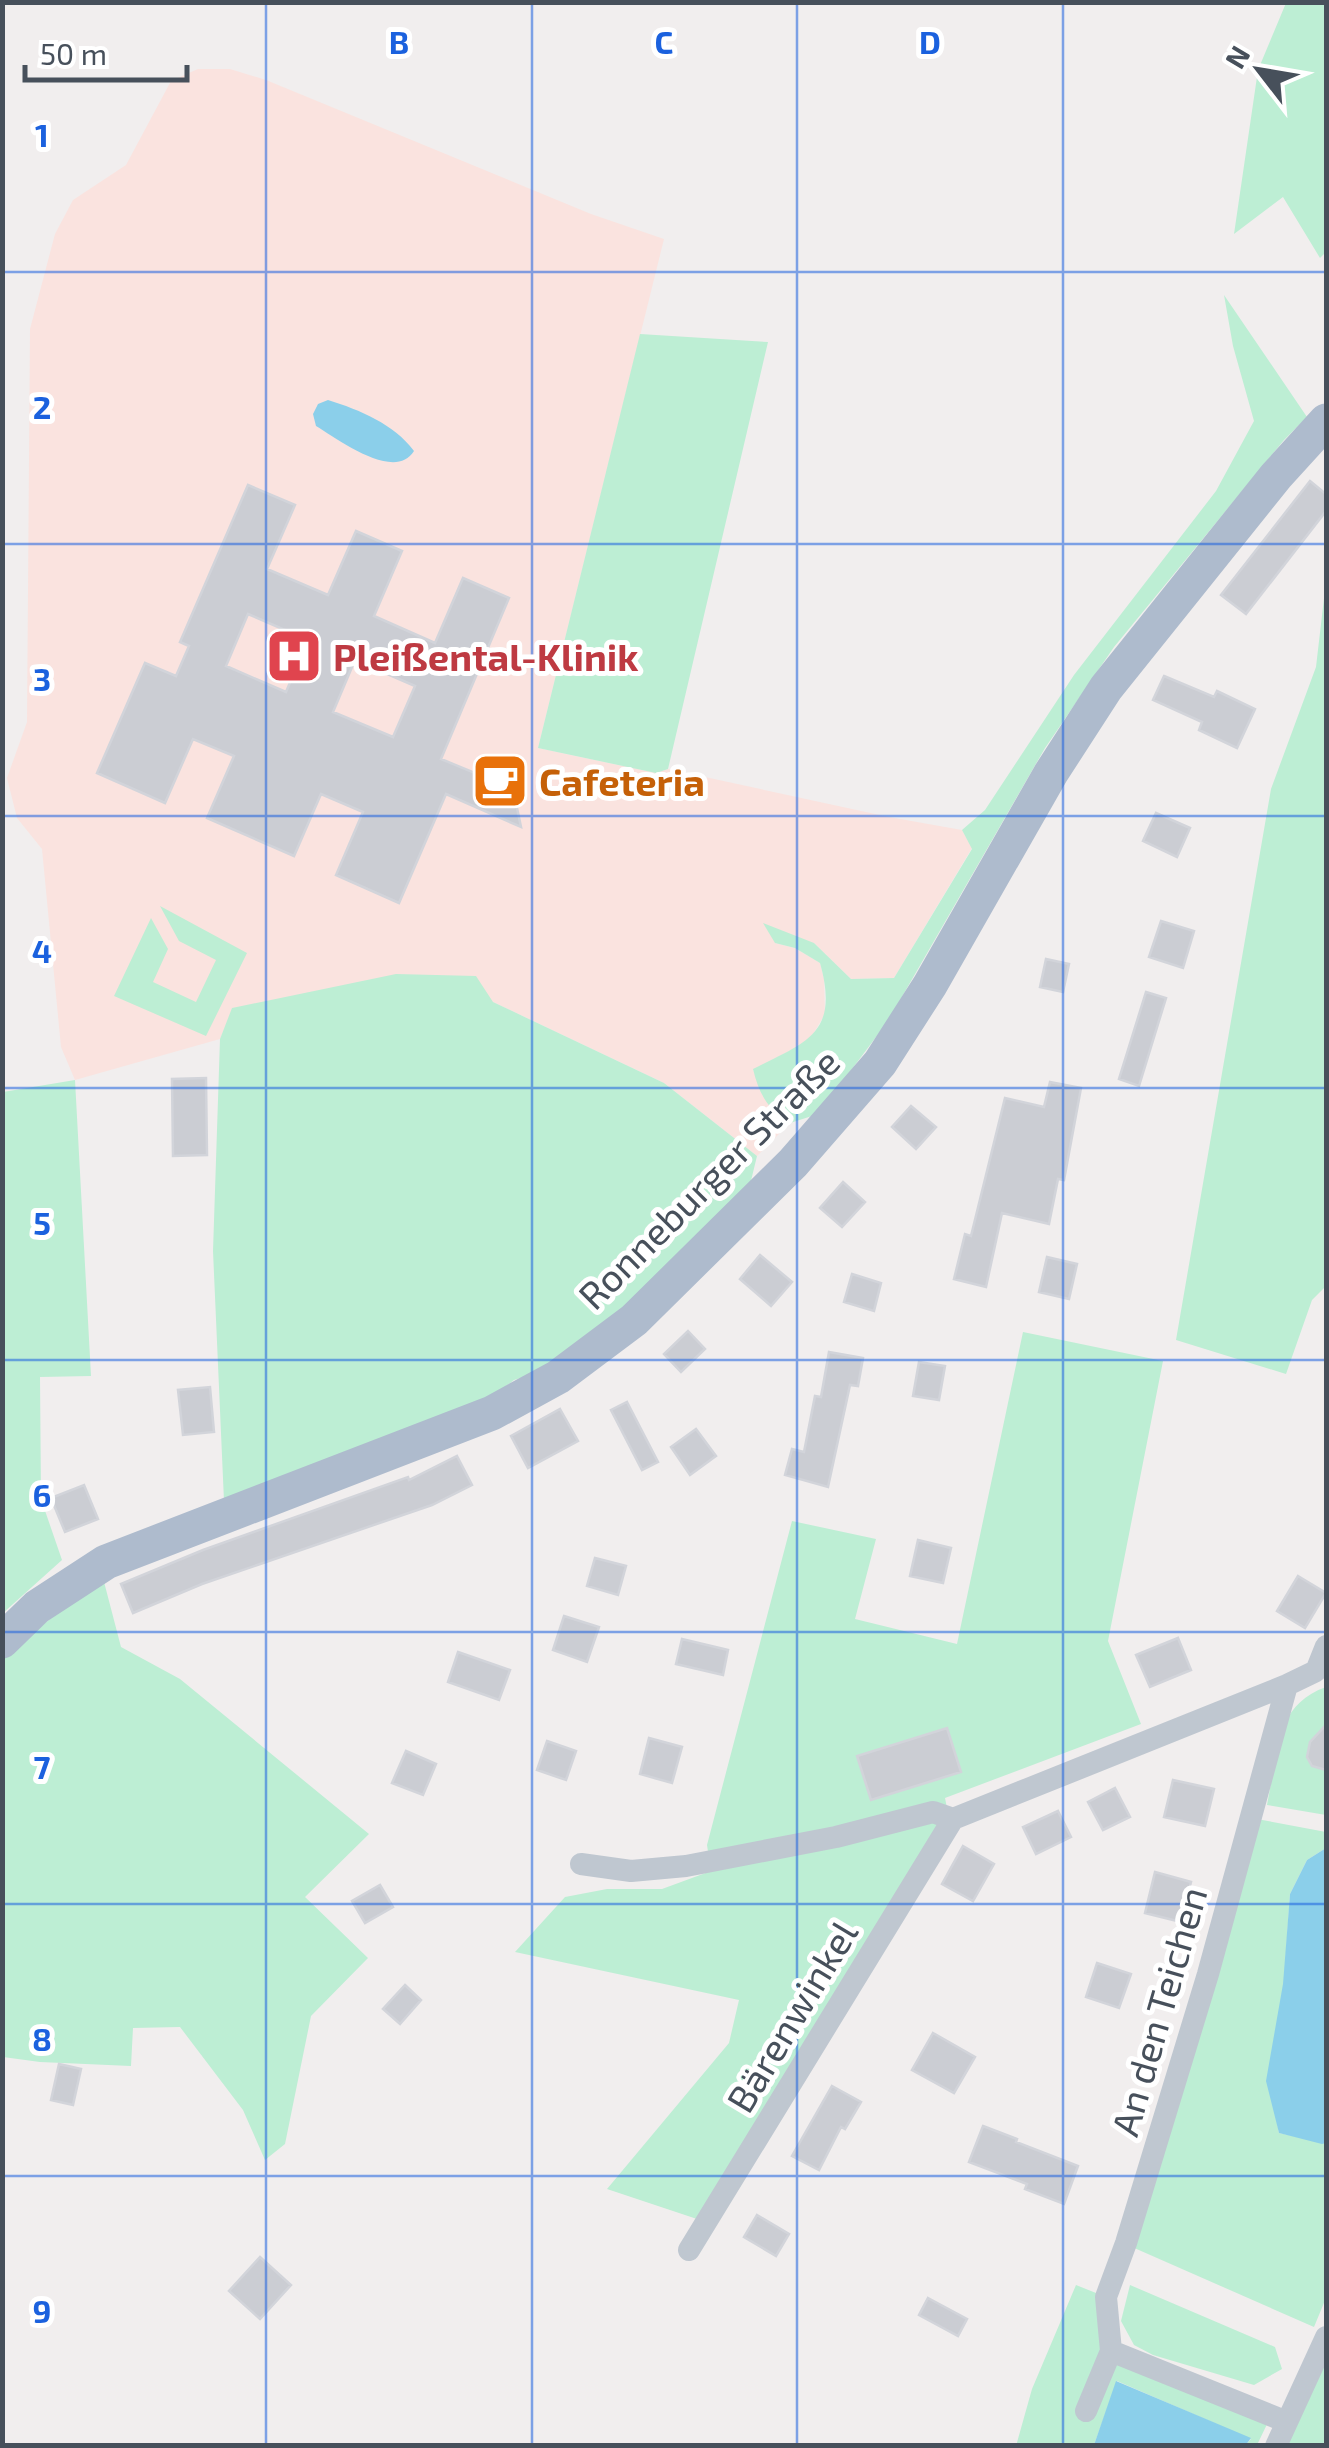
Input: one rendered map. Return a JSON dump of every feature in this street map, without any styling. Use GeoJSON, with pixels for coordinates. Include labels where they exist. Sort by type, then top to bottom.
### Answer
{"type":"FeatureCollection","features":[{"type":"Feature","properties":{"kind":"main road","name":"Ronneburger Straße"},"geometry":{"type":"LineString","coordinates":[[2,1641],[37,1606],[106,1562],[492,1412],[558,1377],[634,1320],[806,1150],[880,1064],[930,986],[1051,773],[1106,688],[1276,476],[1326,421]]}},
{"type":"Feature","properties":{"kind":"street"},"geometry":{"type":"LineString","coordinates":[[581,1864],[630,1871],[686,1866],[836,1837],[933,1812],[953,1819],[1321,1672],[1326,1646]]}},
{"type":"Feature","properties":{"kind":"street","name":"An den Teichen"},"geometry":{"type":"LineString","coordinates":[[1086,2410],[1111,2350],[1106,2297],[1126,2244],[1208,1974],[1287,1685]]}},
{"type":"Feature","properties":{"kind":"street","name":"Bärenwinkel"},"geometry":{"type":"LineString","coordinates":[[690,2250],[953,1819]]}},
{"type":"Feature","properties":{"kind":"street"},"geometry":{"type":"LineString","coordinates":[[1276,2446],[1326,2338]]}},
{"type":"Feature","properties":{"kind":"street"},"geometry":{"type":"LineString","coordinates":[[1111,2350],[1287,2422]]}},
{"type":"Feature","properties":{"kind":"shaded area","name":"Pleißental-Klinik"},"geometry":{"type":"Polygon","coordinates":[[[198,69],[230,69],[266,80],[591,214],[664,239],[538,748],[656,773],[668,769],[962,830],[972,848],[894,978],[851,979],[814,943],[775,943],[795,948],[820,963],[825,1014],[809,1041],[753,1070],[774,1114],[790,1123],[757,1156],[664,1083],[493,1002],[233,1008],[220,1039],[75,1080],[61,1047],[42,849],[17,818],[7,778],[27,722],[30,329],[55,234],[73,200],[126,165],[171,81],[198,69]]]}},
{"type":"Feature","properties":{"kind":"green space"},"geometry":{"type":"Polygon","coordinates":[[[1286,3],[1326,3],[1326,252],[1320,258],[1283,197],[1234,234],[1258,70],[1286,3]]]}},
{"type":"Feature","properties":{"kind":"green space"},"geometry":{"type":"Polygon","coordinates":[[[1224,295],[1307,417],[1114,647],[1045,748],[888,1021],[812,1116],[790,1123],[766,1100],[753,1069],[789,1051],[814,1032],[822,1021],[825,987],[820,963],[795,948],[775,943],[763,923],[814,943],[851,979],[894,978],[972,849],[962,830],[985,810],[1074,675],[1216,491],[1254,421],[1233,346],[1224,295]]]}},
{"type":"Feature","properties":{"kind":"green space"},"geometry":{"type":"Polygon","coordinates":[[[640,334],[768,342],[668,769],[656,773],[538,748],[640,334]]]}},
{"type":"Feature","properties":{"kind":"green space"},"geometry":{"type":"Polygon","coordinates":[[[1326,581],[1326,1286],[1312,1300],[1286,1374],[1176,1340],[1271,789],[1316,667],[1326,581]]]}},
{"type":"Feature","properties":{"kind":"green space"},"geometry":{"type":"Polygon","coordinates":[[[160,906],[247,953],[206,1036],[114,996],[151,918],[168,949],[153,982],[196,1002],[216,960],[179,941],[160,906]]]}},
{"type":"Feature","properties":{"kind":"green space"},"geometry":{"type":"Polygon","coordinates":[[[396,974],[476,976],[493,1002],[664,1083],[757,1156],[749,1189],[649,1289],[544,1371],[514,1380],[487,1401],[224,1501],[213,1251],[220,1039],[232,1008],[396,974]]]}},
{"type":"Feature","properties":{"kind":"green space"},"geometry":{"type":"Polygon","coordinates":[[[75,1080],[91,1376],[40,1377],[41,1499],[62,1560],[3,1613],[3,1092],[75,1080]]]}},
{"type":"Feature","properties":{"kind":"green space"},"geometry":{"type":"Polygon","coordinates":[[[1023,1332],[1163,1361],[1108,1641],[1141,1724],[945,1798],[948,1813],[697,2219],[607,2189],[729,2043],[739,2000],[515,1952],[565,1897],[607,1889],[662,1889],[711,1871],[707,1845],[792,1521],[876,1539],[855,1619],[957,1644],[1023,1332]]]}},
{"type":"Feature","properties":{"kind":"green space"},"geometry":{"type":"Polygon","coordinates":[[[103,1578],[121,1647],[180,1679],[369,1834],[305,1897],[368,1958],[311,2016],[285,2144],[265,2160],[243,2110],[180,2027],[133,2028],[131,2066],[3,2057],[3,1659],[103,1578]]]}},
{"type":"Feature","properties":{"kind":"green space"},"geometry":{"type":"Polygon","coordinates":[[[1326,1687],[1326,1815],[1267,1805],[1276,1751],[1287,1719],[1309,1695],[1326,1687]]]}},
{"type":"Feature","properties":{"kind":"green space"},"geometry":{"type":"Polygon","coordinates":[[[1257,1819],[1326,1832],[1326,1848],[1307,1860],[1290,1894],[1275,2112],[1279,2133],[1326,2143],[1326,2298],[1314,2327],[1132,2247],[1257,1819]]]}},
{"type":"Feature","properties":{"kind":"green space"},"geometry":{"type":"Polygon","coordinates":[[[1076,2285],[1106,2297],[1112,2351],[1270,2418],[1257,2445],[1245,2445],[1251,2439],[1117,2381],[1094,2445],[1016,2446],[1032,2389],[1076,2285]]]}},
{"type":"Feature","properties":{"kind":"green space"},"geometry":{"type":"Polygon","coordinates":[[[1130,2285],[1275,2347],[1282,2369],[1254,2385],[1153,2355],[1134,2345],[1121,2321],[1130,2285]]]}},
{"type":"Feature","properties":{"kind":"green space"},"geometry":{"type":"Polygon","coordinates":[[[1326,2359],[1326,2445],[1287,2446],[1326,2359]]]}},
{"type":"Feature","properties":{"kind":"water"},"geometry":{"type":"Polygon","coordinates":[[[328,400],[376,419],[414,451],[394,462],[367,455],[338,440],[316,426],[313,414],[318,404],[328,400]]]}},
{"type":"Feature","properties":{"kind":"water"},"geometry":{"type":"Polygon","coordinates":[[[1326,1848],[1326,2143],[1322,2144],[1279,2133],[1266,2081],[1283,1984],[1290,1894],[1307,1860],[1326,1848]]]}},
{"type":"Feature","properties":{"kind":"water"},"geometry":{"type":"Polygon","coordinates":[[[1116,2381],[1251,2438],[1245,2446],[1094,2445],[1116,2381]]]}},
{"type":"Feature","properties":{"kind":"building"},"geometry":{"type":"Polygon","coordinates":[[[1310,481],[1326,494],[1326,511],[1246,614],[1221,595],[1310,481]]]}},
{"type":"Feature","properties":{"kind":"building"},"geometry":{"type":"Polygon","coordinates":[[[248,485],[295,505],[267,569],[328,595],[356,531],[402,551],[374,616],[435,643],[463,578],[509,598],[441,759],[482,776],[509,770],[521,827],[446,794],[399,903],[336,875],[363,812],[321,794],[294,856],[207,818],[234,756],[193,739],[165,803],[97,773],[145,663],[176,676],[189,646],[180,642],[248,485]],[[248,614],[226,666],[286,692],[308,640],[248,614]],[[355,660],[333,712],[393,737],[415,686],[355,660]]]}},
{"type":"Feature","properties":{"kind":"building"},"geometry":{"type":"Polygon","coordinates":[[[1164,676],[1214,697],[1217,691],[1255,709],[1237,748],[1199,730],[1202,722],[1153,700],[1164,676]]]}},
{"type":"Feature","properties":{"kind":"building"},"geometry":{"type":"Polygon","coordinates":[[[1156,813],[1190,828],[1177,857],[1143,841],[1156,813]]]}},
{"type":"Feature","properties":{"kind":"building"},"geometry":{"type":"Polygon","coordinates":[[[1161,921],[1194,931],[1183,968],[1149,957],[1161,921]]]}},
{"type":"Feature","properties":{"kind":"building"},"geometry":{"type":"Polygon","coordinates":[[[1046,959],[1069,964],[1063,992],[1040,987],[1046,959]]]}},
{"type":"Feature","properties":{"kind":"building"},"geometry":{"type":"Polygon","coordinates":[[[1146,992],[1166,998],[1139,1086],[1119,1079],[1146,992]]]}},
{"type":"Feature","properties":{"kind":"building"},"geometry":{"type":"Polygon","coordinates":[[[206,1078],[207,1155],[173,1156],[172,1079],[206,1078]]]}},
{"type":"Feature","properties":{"kind":"building"},"geometry":{"type":"Polygon","coordinates":[[[1050,1082],[1081,1088],[1064,1180],[1058,1179],[1049,1224],[1002,1213],[986,1287],[954,1279],[965,1234],[971,1236],[1005,1098],[1044,1107],[1050,1082]]]}},
{"type":"Feature","properties":{"kind":"building"},"geometry":{"type":"Polygon","coordinates":[[[911,1106],[936,1127],[916,1149],[892,1127],[911,1106]]]}},
{"type":"Feature","properties":{"kind":"building"},"geometry":{"type":"Polygon","coordinates":[[[843,1182],[865,1202],[842,1227],[820,1208],[843,1182]]]}},
{"type":"Feature","properties":{"kind":"building"},"geometry":{"type":"Polygon","coordinates":[[[760,1255],[792,1282],[771,1306],[740,1279],[760,1255]]]}},
{"type":"Feature","properties":{"kind":"building"},"geometry":{"type":"Polygon","coordinates":[[[1047,1257],[1077,1264],[1069,1299],[1039,1292],[1047,1257]]]}},
{"type":"Feature","properties":{"kind":"building"},"geometry":{"type":"Polygon","coordinates":[[[852,1274],[881,1283],[874,1311],[844,1302],[852,1274]]]}},
{"type":"Feature","properties":{"kind":"building"},"geometry":{"type":"Polygon","coordinates":[[[688,1331],[705,1349],[681,1372],[664,1354],[688,1331]]]}},
{"type":"Feature","properties":{"kind":"building"},"geometry":{"type":"Polygon","coordinates":[[[829,1352],[863,1358],[858,1386],[850,1385],[828,1487],[785,1475],[792,1449],[804,1452],[815,1396],[821,1397],[829,1352]]]}},
{"type":"Feature","properties":{"kind":"building"},"geometry":{"type":"Polygon","coordinates":[[[919,1362],[945,1366],[939,1400],[913,1396],[919,1362]]]}},
{"type":"Feature","properties":{"kind":"building"},"geometry":{"type":"Polygon","coordinates":[[[210,1387],[214,1432],[183,1435],[178,1390],[210,1387]]]}},
{"type":"Feature","properties":{"kind":"building"},"geometry":{"type":"Polygon","coordinates":[[[627,1402],[658,1462],[642,1470],[611,1410],[627,1402]]]}},
{"type":"Feature","properties":{"kind":"building"},"geometry":{"type":"Polygon","coordinates":[[[560,1409],[578,1441],[528,1468],[511,1436],[560,1409]]]}},
{"type":"Feature","properties":{"kind":"building"},"geometry":{"type":"Polygon","coordinates":[[[696,1429],[716,1456],[690,1475],[671,1447],[696,1429]]]}},
{"type":"Feature","properties":{"kind":"building"},"geometry":{"type":"Polygon","coordinates":[[[457,1456],[472,1485],[432,1505],[202,1584],[133,1613],[121,1584],[203,1550],[408,1477],[409,1480],[457,1456]]]}},
{"type":"Feature","properties":{"kind":"building"},"geometry":{"type":"Polygon","coordinates":[[[84,1485],[98,1519],[65,1532],[51,1498],[84,1485]]]}},
{"type":"Feature","properties":{"kind":"building"},"geometry":{"type":"Polygon","coordinates":[[[918,1540],[951,1548],[943,1583],[910,1576],[918,1540]]]}},
{"type":"Feature","properties":{"kind":"building"},"geometry":{"type":"Polygon","coordinates":[[[595,1558],[626,1566],[618,1595],[587,1586],[595,1558]]]}},
{"type":"Feature","properties":{"kind":"building"},"geometry":{"type":"Polygon","coordinates":[[[1298,1576],[1326,1593],[1305,1628],[1277,1611],[1298,1576]]]}},
{"type":"Feature","properties":{"kind":"building"},"geometry":{"type":"Polygon","coordinates":[[[564,1616],[599,1627],[587,1662],[553,1650],[564,1616]]]}},
{"type":"Feature","properties":{"kind":"building"},"geometry":{"type":"Polygon","coordinates":[[[1178,1638],[1191,1670],[1150,1687],[1136,1655],[1178,1638]]]}},
{"type":"Feature","properties":{"kind":"building"},"geometry":{"type":"Polygon","coordinates":[[[682,1639],[728,1650],[723,1675],[676,1664],[682,1639]]]}},
{"type":"Feature","properties":{"kind":"building"},"geometry":{"type":"Polygon","coordinates":[[[458,1652],[510,1670],[499,1700],[448,1682],[458,1652]]]}},
{"type":"Feature","properties":{"kind":"building"},"geometry":{"type":"Polygon","coordinates":[[[1326,1725],[1326,1770],[1312,1766],[1307,1757],[1310,1742],[1326,1725]]]}},
{"type":"Feature","properties":{"kind":"building"},"geometry":{"type":"Polygon","coordinates":[[[947,1728],[961,1772],[871,1800],[857,1756],[947,1728]]]}},
{"type":"Feature","properties":{"kind":"building"},"geometry":{"type":"Polygon","coordinates":[[[649,1738],[682,1747],[672,1783],[640,1774],[649,1738]]]}},
{"type":"Feature","properties":{"kind":"building"},"geometry":{"type":"Polygon","coordinates":[[[547,1741],[576,1751],[566,1780],[537,1770],[547,1741]]]}},
{"type":"Feature","properties":{"kind":"building"},"geometry":{"type":"Polygon","coordinates":[[[406,1751],[436,1764],[423,1795],[392,1783],[406,1751]]]}},
{"type":"Feature","properties":{"kind":"building"},"geometry":{"type":"Polygon","coordinates":[[[1173,1780],[1214,1789],[1205,1826],[1164,1817],[1173,1780]]]}},
{"type":"Feature","properties":{"kind":"building"},"geometry":{"type":"Polygon","coordinates":[[[1115,1788],[1130,1817],[1103,1830],[1088,1802],[1115,1788]]]}},
{"type":"Feature","properties":{"kind":"building"},"geometry":{"type":"Polygon","coordinates":[[[1058,1811],[1071,1837],[1036,1854],[1023,1827],[1058,1811]]]}},
{"type":"Feature","properties":{"kind":"building"},"geometry":{"type":"Polygon","coordinates":[[[963,1846],[994,1864],[973,1901],[942,1884],[963,1846]]]}},
{"type":"Feature","properties":{"kind":"building"},"geometry":{"type":"Polygon","coordinates":[[[1155,1872],[1191,1882],[1181,1922],[1145,1913],[1155,1872]]]}},
{"type":"Feature","properties":{"kind":"building"},"geometry":{"type":"Polygon","coordinates":[[[380,1885],[393,1907],[365,1923],[352,1901],[380,1885]]]}},
{"type":"Feature","properties":{"kind":"building"},"geometry":{"type":"Polygon","coordinates":[[[1097,1963],[1131,1974],[1119,2008],[1086,1997],[1097,1963]]]}},
{"type":"Feature","properties":{"kind":"building"},"geometry":{"type":"Polygon","coordinates":[[[405,1985],[421,2000],[400,2024],[383,2009],[405,1985]]]}},
{"type":"Feature","properties":{"kind":"building"},"geometry":{"type":"Polygon","coordinates":[[[933,2033],[975,2057],[954,2093],[912,2070],[933,2033]]]}},
{"type":"Feature","properties":{"kind":"building"},"geometry":{"type":"Polygon","coordinates":[[[59,2064],[81,2069],[73,2105],[51,2100],[59,2064]]]}},
{"type":"Feature","properties":{"kind":"building"},"geometry":{"type":"Polygon","coordinates":[[[832,2086],[861,2102],[845,2129],[841,2127],[819,2170],[792,2156],[832,2086]]]}},
{"type":"Feature","properties":{"kind":"building"},"geometry":{"type":"Polygon","coordinates":[[[983,2126],[1078,2166],[1064,2204],[1025,2189],[1027,2184],[969,2162],[983,2126]]]}},
{"type":"Feature","properties":{"kind":"building"},"geometry":{"type":"Polygon","coordinates":[[[757,2215],[789,2234],[776,2256],[744,2237],[757,2215]]]}},
{"type":"Feature","properties":{"kind":"building"},"geometry":{"type":"Polygon","coordinates":[[[260,2257],[291,2285],[260,2319],[229,2291],[260,2257]]]}},
{"type":"Feature","properties":{"kind":"building"},"geometry":{"type":"Polygon","coordinates":[[[928,2298],[967,2319],[958,2336],[919,2315],[928,2298]]]}},
{"type":"Feature","properties":{"kind":"place","name":"Pleißental-Klinik"},"geometry":{"type":"Point","coordinates":[294,656]}},
{"type":"Feature","properties":{"kind":"place","name":"Cafeteria"},"geometry":{"type":"Point","coordinates":[500,781]}}]}
